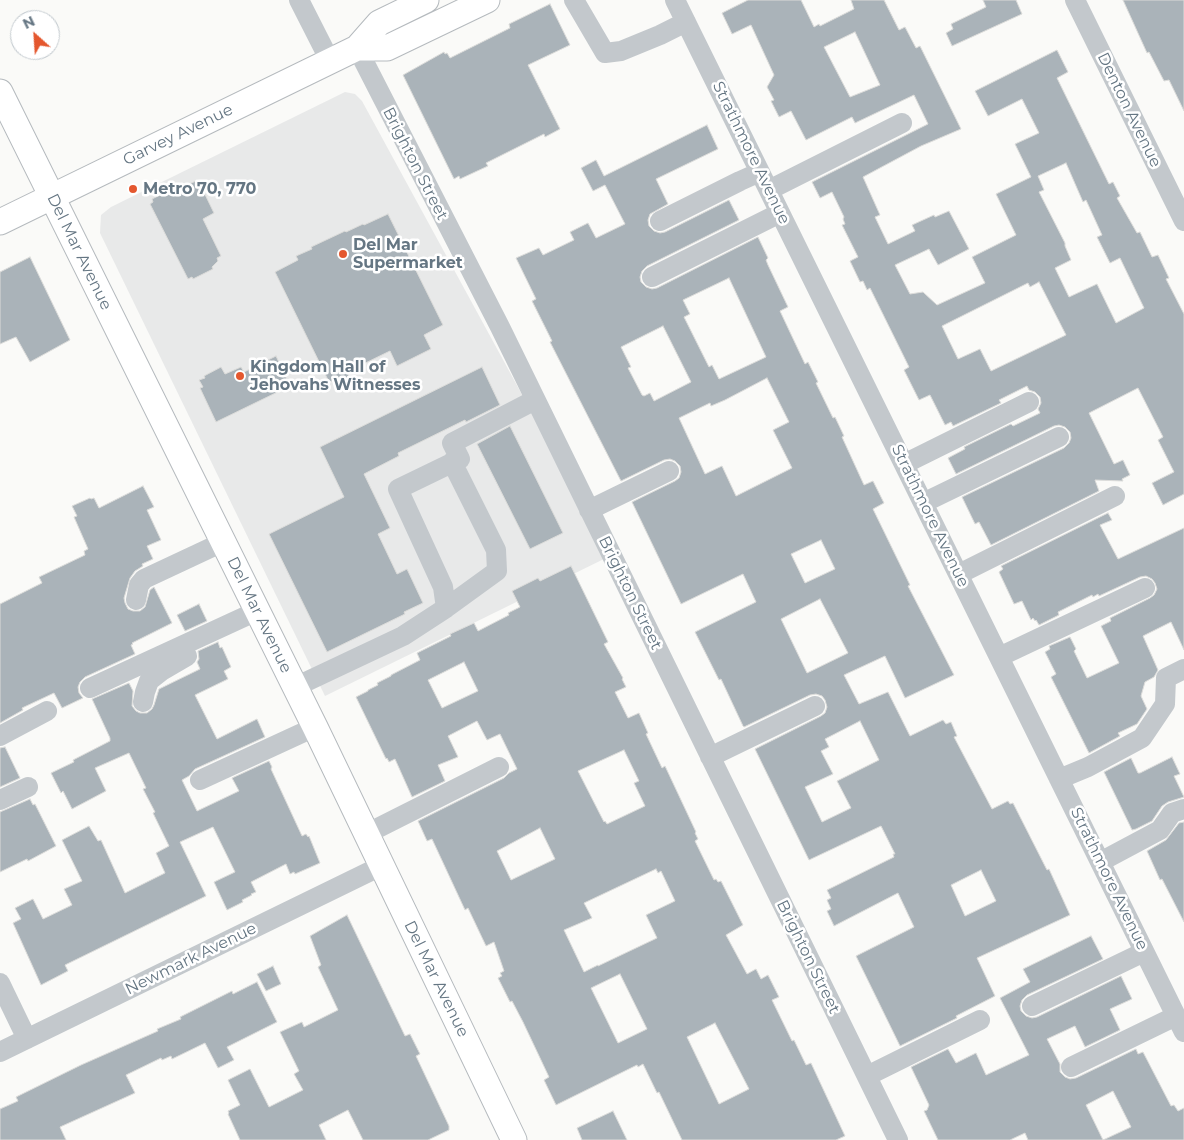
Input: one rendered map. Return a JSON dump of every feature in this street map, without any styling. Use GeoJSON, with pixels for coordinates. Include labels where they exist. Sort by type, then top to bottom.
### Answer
{"type":"FeatureCollection","features":[{"type":"Feature","properties":{"kind":"main road","name":"Garvey Avenue"},"geometry":{"type":"LineString","coordinates":[[0,222],[357,48],[379,23],[426,0]]}},
{"type":"Feature","properties":{"kind":"main road","name":"Garvey Avenue"},"geometry":{"type":"LineString","coordinates":[[357,48],[387,48],[487,0]]}},
{"type":"Feature","properties":{"kind":"main road","name":"Del Mar Avenue"},"geometry":{"type":"LineString","coordinates":[[0,92],[315,727],[508,1138]]}},
{"type":"Feature","properties":{"kind":"street"},"geometry":{"type":"LineString","coordinates":[[299,0],[330,61]]}},
{"type":"Feature","properties":{"kind":"street"},"geometry":{"type":"LineString","coordinates":[[574,0],[605,53],[620,51],[686,22]]}},
{"type":"Feature","properties":{"kind":"street","name":"Strathmore Avenue"},"geometry":{"type":"LineString","coordinates":[[675,0],[1180,1024]]}},
{"type":"Feature","properties":{"kind":"street","name":"Denton Avenue"},"geometry":{"type":"LineString","coordinates":[[1075,0],[1184,221]]}},
{"type":"Feature","properties":{"kind":"street","name":"Brighton Street"},"geometry":{"type":"LineString","coordinates":[[357,48],[536,400],[898,1140]]}},
{"type":"Feature","properties":{"kind":"street"},"geometry":{"type":"LineString","coordinates":[[660,222],[740,181],[765,181],[902,123]]}},
{"type":"Feature","properties":{"kind":"street"},"geometry":{"type":"LineString","coordinates":[[652,277],[780,213]]}},
{"type":"Feature","properties":{"kind":"street"},"geometry":{"type":"LineString","coordinates":[[446,608],[443,587],[398,489],[460,459],[452,443],[536,400]]}},
{"type":"Feature","properties":{"kind":"street"},"geometry":{"type":"LineString","coordinates":[[904,464],[1029,402]]}},
{"type":"Feature","properties":{"kind":"street"},"geometry":{"type":"LineString","coordinates":[[923,503],[1059,437]]}},
{"type":"Feature","properties":{"kind":"street"},"geometry":{"type":"LineString","coordinates":[[295,687],[403,636],[497,571],[496,550],[452,462]]}},
{"type":"Feature","properties":{"kind":"street"},"geometry":{"type":"LineString","coordinates":[[589,510],[669,471]]}},
{"type":"Feature","properties":{"kind":"street"},"geometry":{"type":"LineString","coordinates":[[958,574],[1115,496]]}},
{"type":"Feature","properties":{"kind":"street"},"geometry":{"type":"LineString","coordinates":[[136,600],[139,585],[144,579],[224,542]]}},
{"type":"Feature","properties":{"kind":"street"},"geometry":{"type":"LineString","coordinates":[[999,657],[1145,588]]}},
{"type":"Feature","properties":{"kind":"street"},"geometry":{"type":"LineString","coordinates":[[90,688],[260,616]]}},
{"type":"Feature","properties":{"kind":"street"},"geometry":{"type":"LineString","coordinates":[[143,702],[149,681],[163,670],[260,616]]}},
{"type":"Feature","properties":{"kind":"street"},"geometry":{"type":"LineString","coordinates":[[1059,779],[1088,767],[1142,738],[1165,704],[1166,678],[1184,669]]}},
{"type":"Feature","properties":{"kind":"street"},"geometry":{"type":"LineString","coordinates":[[710,757],[815,706]]}},
{"type":"Feature","properties":{"kind":"street"},"geometry":{"type":"LineString","coordinates":[[0,736],[47,711]]}},
{"type":"Feature","properties":{"kind":"street"},"geometry":{"type":"LineString","coordinates":[[200,780],[315,727]]}},
{"type":"Feature","properties":{"kind":"street"},"geometry":{"type":"LineString","coordinates":[[366,834],[499,767]]}},
{"type":"Feature","properties":{"kind":"street"},"geometry":{"type":"LineString","coordinates":[[0,800],[28,787]]}},
{"type":"Feature","properties":{"kind":"street"},"geometry":{"type":"LineString","coordinates":[[1100,862],[1160,830],[1172,813],[1184,809]]}},
{"type":"Feature","properties":{"kind":"street","name":"Newmark Avenue"},"geometry":{"type":"LineString","coordinates":[[0,1052],[381,866]]}},
{"type":"Feature","properties":{"kind":"street"},"geometry":{"type":"LineString","coordinates":[[1032,1006],[1144,952]]}},
{"type":"Feature","properties":{"kind":"street"},"geometry":{"type":"LineString","coordinates":[[0,982],[28,1039]]}},
{"type":"Feature","properties":{"kind":"street"},"geometry":{"type":"LineString","coordinates":[[866,1076],[980,1020]]}},
{"type":"Feature","properties":{"kind":"street"},"geometry":{"type":"LineString","coordinates":[[1072,1067],[1180,1024]]}},
{"type":"Feature","properties":{"kind":"shaded area"},"geometry":{"type":"Polygon","coordinates":[[[345,92],[355,94],[362,101],[610,556],[325,696],[100,233],[101,215],[111,207],[345,92]]]}},
{"type":"Feature","properties":{"kind":"building"},"geometry":{"type":"Polygon","coordinates":[[[748,0],[801,0],[814,27],[819,24],[820,26],[854,9],[851,0],[884,0],[899,30],[905,27],[916,48],[920,46],[961,129],[921,146],[863,177],[880,215],[875,217],[888,244],[915,231],[912,225],[934,215],[935,217],[949,211],[969,249],[938,265],[929,249],[895,265],[910,294],[923,292],[937,305],[985,283],[972,257],[1016,235],[996,194],[1031,177],[1015,144],[1039,133],[1022,99],[988,116],[975,91],[1057,50],[1068,72],[1057,78],[1109,184],[1113,182],[1120,196],[1117,198],[1137,233],[1140,232],[1152,257],[1158,255],[1169,278],[1166,279],[1184,314],[1184,494],[1163,505],[1152,483],[1174,472],[1158,440],[1163,437],[1138,388],[1089,413],[1114,464],[1123,460],[1130,475],[1122,479],[1123,481],[1095,480],[1099,491],[991,545],[979,522],[975,524],[962,497],[1064,448],[1071,438],[1070,432],[1065,427],[1054,426],[956,474],[948,458],[965,449],[964,447],[1011,424],[1013,426],[1040,413],[1038,409],[1041,403],[1040,397],[1035,392],[1029,390],[1027,386],[999,400],[1001,403],[953,426],[951,422],[945,425],[930,395],[919,400],[904,370],[909,367],[870,288],[867,290],[863,281],[860,282],[850,261],[858,257],[842,225],[845,224],[844,217],[832,192],[820,198],[812,182],[928,124],[914,95],[855,123],[852,117],[806,140],[791,111],[779,117],[771,101],[774,100],[767,87],[774,75],[751,25],[732,34],[722,13],[748,0]],[[855,32],[824,47],[850,97],[880,85],[855,32]],[[1066,163],[1038,176],[1044,190],[1039,192],[1065,243],[1071,260],[1055,268],[1069,297],[1097,284],[1116,323],[1144,308],[1120,258],[1110,263],[1097,237],[1102,235],[1086,200],[1083,202],[1066,163]],[[1039,282],[1030,287],[1028,283],[942,326],[958,359],[980,349],[991,371],[1066,335],[1039,282]]]}},
{"type":"Feature","properties":{"kind":"building"},"geometry":{"type":"Polygon","coordinates":[[[983,0],[1016,0],[1022,14],[952,46],[946,33],[953,29],[951,24],[986,7],[983,0]]]}},
{"type":"Feature","properties":{"kind":"building"},"geometry":{"type":"Polygon","coordinates":[[[1123,0],[1184,0],[1184,111],[1169,80],[1164,81],[1149,52],[1147,53],[1123,0]]]}},
{"type":"Feature","properties":{"kind":"building"},"geometry":{"type":"Polygon","coordinates":[[[550,4],[570,45],[528,65],[560,129],[545,137],[544,134],[486,163],[488,166],[460,179],[459,176],[454,179],[403,75],[444,52],[450,58],[510,28],[509,24],[550,4]]]}},
{"type":"Feature","properties":{"kind":"building"},"geometry":{"type":"Polygon","coordinates":[[[707,125],[718,149],[656,179],[668,204],[650,214],[649,226],[654,231],[665,232],[729,200],[739,220],[647,266],[642,271],[641,282],[646,287],[657,288],[758,237],[768,258],[766,260],[768,265],[788,307],[780,311],[805,364],[808,362],[818,382],[816,383],[833,418],[835,417],[864,485],[873,481],[884,503],[873,509],[910,585],[908,586],[954,675],[905,698],[885,656],[844,675],[859,704],[888,692],[910,736],[943,720],[946,724],[951,722],[957,736],[954,737],[992,809],[1008,801],[1010,804],[1013,803],[1047,870],[1049,869],[1070,915],[977,958],[995,996],[956,1016],[957,1018],[900,1046],[856,956],[914,927],[898,893],[834,926],[827,911],[831,909],[827,900],[831,898],[827,890],[894,857],[893,854],[895,854],[881,826],[809,860],[755,749],[821,716],[825,713],[827,707],[825,700],[822,696],[816,694],[810,695],[743,726],[721,679],[719,680],[695,632],[756,602],[743,574],[681,604],[632,502],[679,478],[680,466],[670,459],[664,460],[621,481],[550,342],[552,341],[532,301],[536,299],[516,258],[539,248],[543,255],[574,240],[570,232],[588,223],[596,238],[625,224],[605,185],[593,191],[581,168],[596,160],[604,176],[707,125]],[[729,278],[683,300],[690,314],[684,317],[709,367],[712,365],[719,379],[766,357],[729,278]],[[663,326],[621,347],[631,367],[628,368],[642,395],[650,393],[654,401],[691,382],[663,326]],[[767,378],[711,406],[710,403],[679,418],[705,474],[722,466],[736,496],[792,468],[773,430],[789,422],[767,378]],[[821,540],[791,554],[805,583],[835,569],[821,540]],[[820,599],[781,619],[807,673],[848,653],[820,599]],[[860,721],[825,739],[829,747],[821,751],[833,774],[805,787],[822,822],[851,808],[837,781],[879,760],[860,721]],[[981,870],[951,885],[965,916],[996,901],[981,870]]]}},
{"type":"Feature","properties":{"kind":"building"},"geometry":{"type":"Polygon","coordinates":[[[198,180],[214,213],[203,219],[221,256],[217,258],[218,261],[212,267],[213,269],[193,279],[192,277],[188,279],[150,204],[153,202],[152,199],[182,184],[183,187],[198,180]]]}},
{"type":"Feature","properties":{"kind":"building"},"geometry":{"type":"Polygon","coordinates":[[[388,214],[443,325],[424,335],[431,349],[397,366],[390,351],[347,372],[351,380],[335,388],[332,381],[329,382],[275,272],[298,260],[296,256],[312,249],[311,247],[388,214]]]}},
{"type":"Feature","properties":{"kind":"building"},"geometry":{"type":"Polygon","coordinates":[[[30,257],[70,340],[30,362],[16,337],[0,344],[0,272],[30,257]]]}},
{"type":"Feature","properties":{"kind":"building"},"geometry":{"type":"Polygon","coordinates":[[[276,356],[290,386],[216,422],[200,388],[203,387],[199,380],[221,367],[225,374],[241,367],[244,372],[276,356]]]}},
{"type":"Feature","properties":{"kind":"building"},"geometry":{"type":"Polygon","coordinates":[[[482,367],[500,405],[398,453],[399,456],[364,474],[390,528],[378,534],[397,574],[407,569],[423,603],[404,612],[405,614],[327,652],[269,534],[344,497],[320,447],[482,367]]]}},
{"type":"Feature","properties":{"kind":"building"},"geometry":{"type":"Polygon","coordinates":[[[510,426],[563,533],[530,549],[477,444],[510,426]]]}},
{"type":"Feature","properties":{"kind":"building"},"geometry":{"type":"Polygon","coordinates":[[[143,486],[154,507],[147,510],[161,540],[147,546],[153,559],[142,564],[143,566],[135,571],[130,578],[124,598],[125,603],[128,609],[140,611],[145,607],[150,590],[154,587],[172,623],[132,643],[135,654],[85,677],[78,687],[79,693],[83,698],[62,708],[54,693],[22,708],[23,710],[0,723],[0,604],[42,583],[39,577],[85,555],[84,551],[88,549],[74,517],[77,516],[72,506],[94,498],[99,508],[143,486]]]}},
{"type":"Feature","properties":{"kind":"building"},"geometry":{"type":"Polygon","coordinates":[[[1108,513],[1112,520],[1100,525],[1118,559],[1184,528],[1184,650],[1171,622],[1143,636],[1158,670],[1154,677],[1145,682],[1141,696],[1147,709],[1137,724],[1118,733],[1120,736],[1089,753],[1051,677],[1056,674],[1045,652],[1050,649],[1049,646],[1070,637],[1076,649],[1074,651],[1087,678],[1119,663],[1101,626],[1111,621],[1110,618],[1154,595],[1157,589],[1155,583],[1146,576],[1140,577],[1099,596],[1098,594],[1093,597],[1092,595],[1058,612],[1059,615],[1039,625],[1033,618],[1031,620],[1022,601],[1014,604],[999,572],[1003,569],[1001,566],[1108,513]]]}},
{"type":"Feature","properties":{"kind":"building"},"geometry":{"type":"Polygon","coordinates":[[[571,566],[608,642],[604,644],[623,678],[626,687],[615,692],[628,718],[639,713],[648,733],[646,734],[662,768],[665,766],[696,832],[698,839],[695,841],[714,880],[721,881],[743,925],[726,935],[747,974],[756,969],[761,979],[768,975],[779,997],[772,1000],[806,1065],[811,1063],[845,1136],[836,1140],[682,1140],[643,1064],[638,1067],[637,1065],[556,1105],[544,1080],[549,1077],[523,1022],[498,978],[502,976],[500,973],[504,971],[494,942],[486,946],[468,908],[465,910],[432,839],[427,841],[418,821],[504,778],[517,769],[500,734],[487,740],[477,721],[448,736],[458,757],[438,765],[445,781],[412,797],[395,759],[389,762],[386,759],[356,697],[378,685],[377,683],[420,660],[417,653],[451,636],[450,634],[474,623],[478,631],[509,615],[508,613],[520,607],[512,591],[538,578],[540,581],[571,566]],[[464,662],[428,680],[442,708],[478,691],[464,662]],[[624,750],[578,771],[604,822],[607,824],[645,806],[634,783],[639,781],[624,750]],[[540,828],[497,851],[511,880],[555,859],[540,828]],[[656,869],[584,903],[592,918],[564,930],[584,972],[657,938],[646,915],[675,901],[661,871],[658,873],[656,869]],[[620,974],[591,988],[618,1043],[647,1029],[620,974]],[[715,1023],[687,1037],[719,1104],[749,1089],[715,1023]]]}},
{"type":"Feature","properties":{"kind":"building"},"geometry":{"type":"Polygon","coordinates":[[[199,604],[207,621],[185,631],[177,615],[199,604]]]}},
{"type":"Feature","properties":{"kind":"building"},"geometry":{"type":"Polygon","coordinates":[[[218,642],[231,667],[224,671],[228,679],[195,695],[217,739],[257,719],[265,737],[195,769],[182,780],[197,811],[239,791],[232,778],[269,761],[302,836],[306,834],[309,836],[320,863],[295,874],[294,872],[290,874],[286,864],[251,882],[256,892],[242,900],[243,902],[227,910],[214,882],[235,872],[213,827],[180,842],[206,896],[65,965],[68,971],[41,985],[13,923],[21,919],[15,908],[33,899],[43,919],[72,905],[64,889],[82,881],[62,840],[89,826],[98,841],[101,840],[125,893],[165,873],[156,853],[169,846],[143,789],[146,788],[129,753],[95,768],[106,791],[72,809],[51,773],[110,741],[92,699],[129,683],[133,691],[132,706],[140,713],[147,713],[154,705],[159,689],[200,669],[197,662],[199,659],[198,651],[218,642]]]}},
{"type":"Feature","properties":{"kind":"building"},"geometry":{"type":"Polygon","coordinates":[[[5,747],[20,778],[0,787],[0,748],[5,747]]]}},
{"type":"Feature","properties":{"kind":"building"},"geometry":{"type":"Polygon","coordinates":[[[1172,757],[1180,774],[1174,776],[1184,797],[1168,802],[1162,806],[1152,821],[1132,830],[1104,772],[1131,758],[1138,773],[1140,773],[1172,757]]]}},
{"type":"Feature","properties":{"kind":"building"},"geometry":{"type":"Polygon","coordinates":[[[30,799],[33,805],[35,804],[56,846],[28,861],[27,859],[0,872],[0,812],[30,799]]]}},
{"type":"Feature","properties":{"kind":"building"},"geometry":{"type":"Polygon","coordinates":[[[1184,822],[1184,922],[1162,879],[1160,880],[1147,851],[1166,840],[1179,823],[1184,822]]]}},
{"type":"Feature","properties":{"kind":"building"},"geometry":{"type":"Polygon","coordinates":[[[347,915],[405,1036],[410,1034],[420,1054],[416,1056],[449,1126],[449,1130],[428,1140],[363,1140],[348,1110],[319,1125],[326,1140],[240,1140],[228,1111],[240,1105],[228,1080],[250,1069],[269,1107],[303,1090],[294,1074],[299,1071],[280,1032],[302,1022],[304,1027],[338,1010],[318,967],[321,965],[310,936],[347,915]]]}},
{"type":"Feature","properties":{"kind":"building"},"geometry":{"type":"Polygon","coordinates":[[[1091,936],[1103,959],[1027,995],[1022,1000],[1021,1011],[1026,1016],[1037,1017],[1121,976],[1132,999],[1110,1009],[1120,1030],[1085,1047],[1075,1026],[1047,1039],[1060,1064],[1060,1072],[1070,1079],[1076,1078],[1136,1049],[1138,1054],[1143,1052],[1171,1106],[1174,1105],[1178,1111],[1184,1108],[1184,1140],[1103,1140],[1028,1140],[1025,1133],[1010,1140],[938,1140],[924,1111],[927,1110],[929,1105],[911,1067],[948,1049],[956,1063],[976,1053],[986,1075],[1029,1055],[1000,998],[1030,982],[1023,969],[1091,936]],[[1113,1091],[1086,1105],[1103,1140],[1131,1127],[1113,1091]]]}},
{"type":"Feature","properties":{"kind":"building"},"geometry":{"type":"Polygon","coordinates":[[[273,966],[281,984],[266,991],[257,974],[273,966]]]}},
{"type":"Feature","properties":{"kind":"building"},"geometry":{"type":"Polygon","coordinates":[[[257,982],[277,1022],[227,1047],[234,1060],[218,1068],[205,1043],[172,1059],[171,1056],[162,1060],[161,1058],[126,1075],[135,1093],[60,1127],[66,1140],[0,1140],[0,1109],[18,1101],[16,1097],[81,1065],[158,1031],[157,1029],[181,1019],[180,1017],[232,991],[233,994],[257,982]]]}},
{"type":"Feature","properties":{"kind":"building"},"geometry":{"type":"Polygon","coordinates":[[[613,1111],[627,1140],[582,1140],[577,1128],[613,1111]]]}},
{"type":"Feature","properties":{"kind":"place","name":"Metro 70, 770"},"geometry":{"type":"Point","coordinates":[133,189]}},
{"type":"Feature","properties":{"kind":"place","name":"Del Mar Supermarket"},"geometry":{"type":"Point","coordinates":[343,254]}},
{"type":"Feature","properties":{"kind":"place","name":"Kingdom Hall of Jehovahs Witnesses"},"geometry":{"type":"Point","coordinates":[240,376]}}]}
